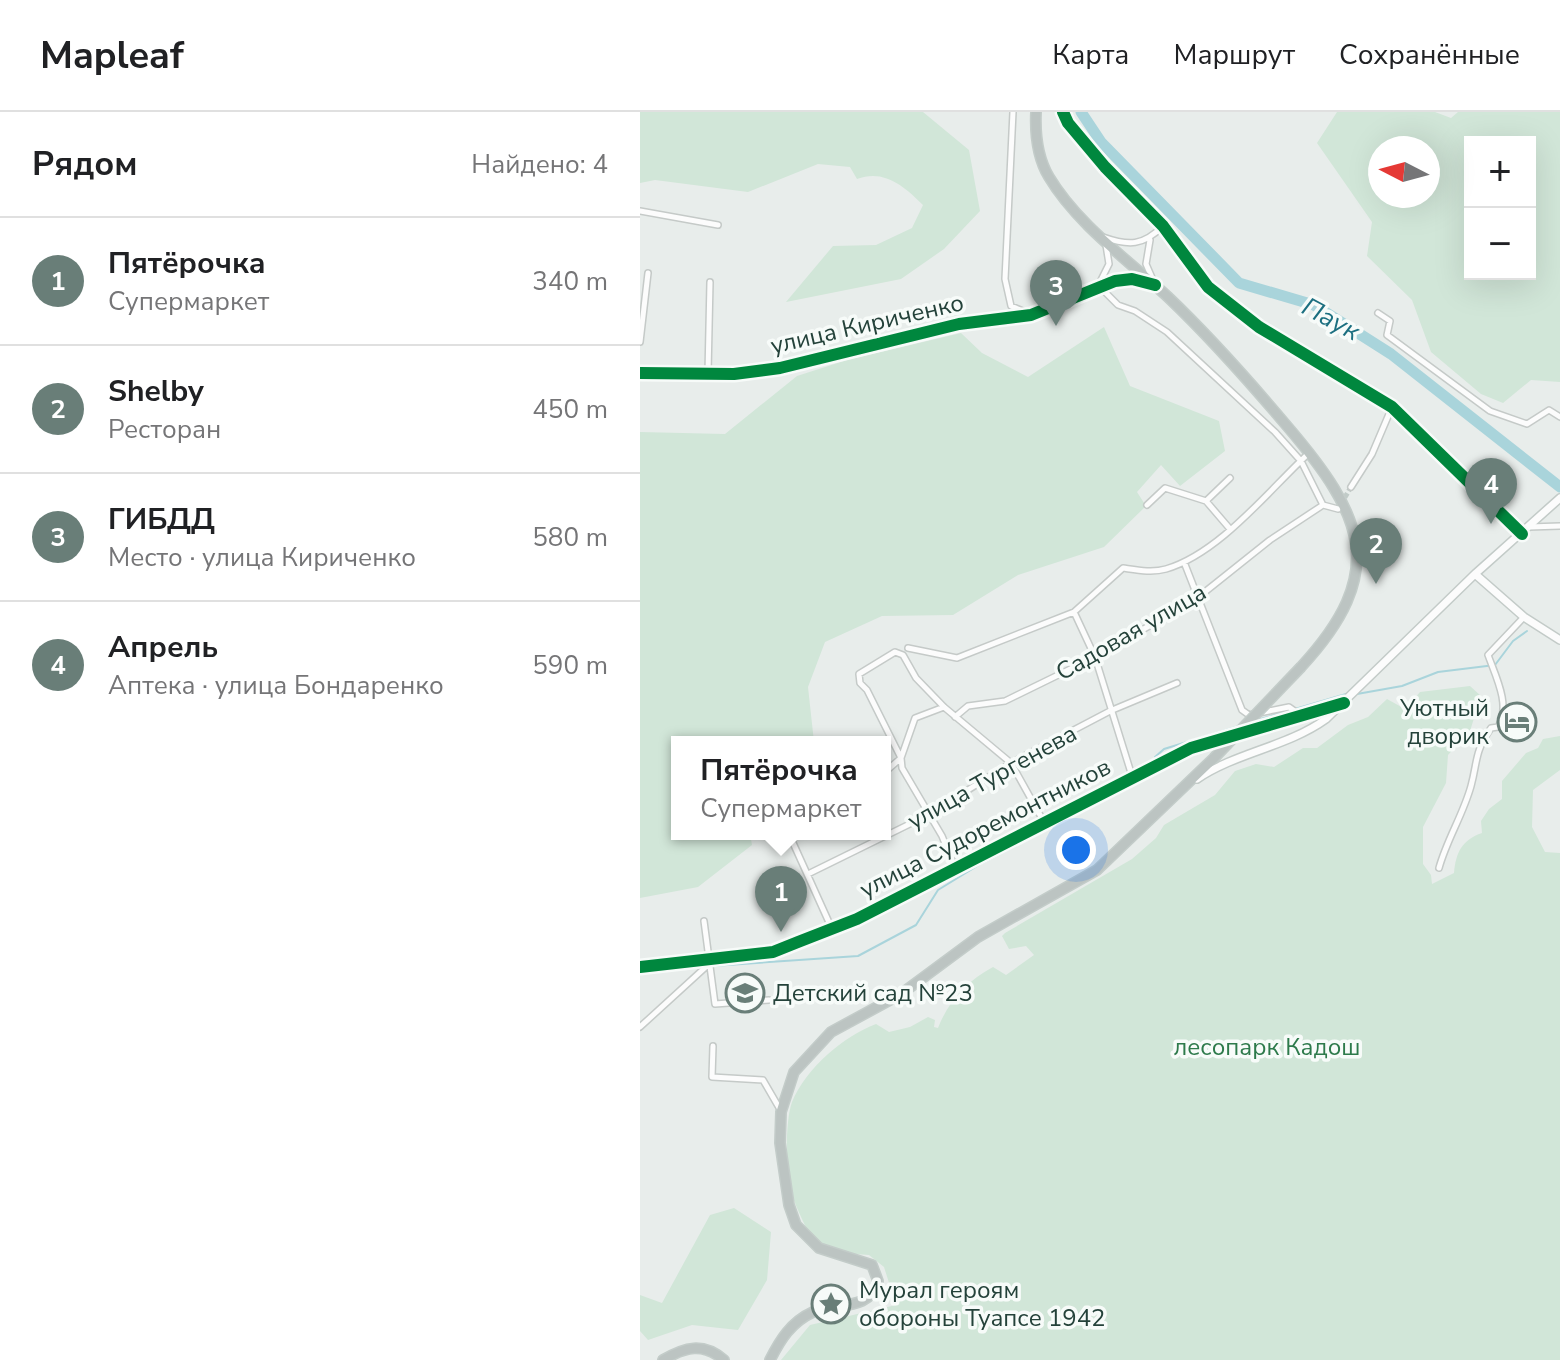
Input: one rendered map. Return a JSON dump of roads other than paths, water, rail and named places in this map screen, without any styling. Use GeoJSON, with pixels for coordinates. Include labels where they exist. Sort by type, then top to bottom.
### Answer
{"type":"FeatureCollection","features":[{"type":"Feature","properties":{"kind":"highway"},"geometry":{"type":"LineString","coordinates":[[770,1360],[779,1342],[797,1321],[830,1306],[863,1302],[872,1297],[878,1281],[872,1265],[819,1248],[796,1225],[782,1170],[781,1112],[794,1072],[831,1032],[901,994],[978,937],[1097,870],[1186,786],[1301,667],[1341,616],[1350,593],[1357,555],[1350,513],[1310,452],[1215,342],[1102,237],[1059,192],[1047,175],[1036,137],[1036,112]]}},
{"type":"Feature","properties":{"kind":"highway"},"geometry":{"type":"LineString","coordinates":[[663,1360],[694,1347],[715,1353],[724,1360]]}},
{"type":"Feature","properties":{"kind":"main road"},"geometry":{"type":"LineString","coordinates":[[1186,786],[1224,763],[1310,731],[1346,702],[1475,574],[1556,501]]}},
{"type":"Feature","properties":{"kind":"main road"},"geometry":{"type":"LineString","coordinates":[[1475,574],[1524,617],[1560,640]]}},
{"type":"Feature","properties":{"kind":"street"},"geometry":{"type":"LineString","coordinates":[[1013,112],[1006,293],[1011,306],[1031,315]]}},
{"type":"Feature","properties":{"kind":"street"},"geometry":{"type":"LineString","coordinates":[[1063,112],[1068,123],[1105,167],[1163,226],[1204,283],[1233,308],[1392,407],[1522,534]]}},
{"type":"Feature","properties":{"kind":"street"},"geometry":{"type":"LineString","coordinates":[[640,211],[718,225]]}},
{"type":"Feature","properties":{"kind":"street"},"geometry":{"type":"LineString","coordinates":[[1163,226],[1150,239],[1131,244],[1102,237],[1109,264],[1098,285],[1118,305],[1135,311],[1167,332],[1301,461],[1323,505],[1338,509]]}},
{"type":"Feature","properties":{"kind":"street"},"geometry":{"type":"LineString","coordinates":[[1150,239],[1146,264],[1155,285]]}},
{"type":"Feature","properties":{"kind":"street"},"geometry":{"type":"LineString","coordinates":[[640,342],[648,273]]}},
{"type":"Feature","properties":{"kind":"street","name":"улица Кириченко"},"geometry":{"type":"LineString","coordinates":[[640,373],[734,374],[780,368],[959,324],[1031,315],[1098,285],[1132,279],[1155,285]]}},
{"type":"Feature","properties":{"kind":"street"},"geometry":{"type":"LineString","coordinates":[[708,373],[710,282]]}},
{"type":"Feature","properties":{"kind":"street"},"geometry":{"type":"LineString","coordinates":[[1378,313],[1390,321],[1387,335],[1490,411],[1527,424],[1549,410],[1560,417]]}},
{"type":"Feature","properties":{"kind":"street"},"geometry":{"type":"LineString","coordinates":[[1351,487],[1372,454],[1392,407]]}},
{"type":"Feature","properties":{"kind":"street"},"geometry":{"type":"LineString","coordinates":[[908,648],[957,658],[1074,612],[1123,568],[1164,570],[1184,562],[1230,529],[1310,452]]}},
{"type":"Feature","properties":{"kind":"street"},"geometry":{"type":"LineString","coordinates":[[1206,501],[1230,478]]}},
{"type":"Feature","properties":{"kind":"street"},"geometry":{"type":"LineString","coordinates":[[1147,505],[1165,488],[1206,501],[1230,529]]}},
{"type":"Feature","properties":{"kind":"street","name":"Садовая улица"},"geometry":{"type":"LineString","coordinates":[[955,717],[968,706],[1005,701],[1095,657],[1196,599],[1270,540],[1323,505]]}},
{"type":"Feature","properties":{"kind":"street"},"geometry":{"type":"LineString","coordinates":[[1529,527],[1560,526]]}},
{"type":"Feature","properties":{"kind":"street"},"geometry":{"type":"LineString","coordinates":[[1184,562],[1196,599],[1245,714],[1289,707],[1303,717]]}},
{"type":"Feature","properties":{"kind":"street"},"geometry":{"type":"LineString","coordinates":[[1074,612],[1095,657],[1132,776]]}},
{"type":"Feature","properties":{"kind":"street"},"geometry":{"type":"LineString","coordinates":[[1439,868],[1447,838],[1471,785],[1477,750],[1491,728],[1498,727],[1503,718],[1504,704],[1488,655],[1524,617]]}},
{"type":"Feature","properties":{"kind":"street"},"geometry":{"type":"LineString","coordinates":[[890,736],[867,690],[860,683],[859,674],[895,652],[903,655],[916,678],[944,707],[1011,763],[1045,824]]}},
{"type":"Feature","properties":{"kind":"street","name":"улица Тургенева"},"geometry":{"type":"LineString","coordinates":[[891,833],[928,815],[1011,763],[1110,711],[1177,683]]}},
{"type":"Feature","properties":{"kind":"street","name":"улица Судоремонтников"},"geometry":{"type":"LineString","coordinates":[[640,967],[773,952],[832,929],[1191,748],[1346,702]]}},
{"type":"Feature","properties":{"kind":"street"},"geometry":{"type":"LineString","coordinates":[[891,767],[901,758],[915,718],[944,707]]}},
{"type":"Feature","properties":{"kind":"street"},"geometry":{"type":"LineString","coordinates":[[891,738],[901,758],[902,768],[942,836],[955,868]]}},
{"type":"Feature","properties":{"kind":"street"},"geometry":{"type":"LineString","coordinates":[[792,840],[832,929]]}},
{"type":"Feature","properties":{"kind":"street","name":"улица Тургенева"},"geometry":{"type":"LineString","coordinates":[[808,874],[877,840]]}},
{"type":"Feature","properties":{"kind":"street"},"geometry":{"type":"LineString","coordinates":[[704,921],[715,1004],[769,1000]]}},
{"type":"Feature","properties":{"kind":"street"},"geometry":{"type":"LineString","coordinates":[[640,1027],[709,961]]}},
{"type":"Feature","properties":{"kind":"street"},"geometry":{"type":"LineString","coordinates":[[713,1046],[712,1077],[763,1080],[781,1112]]}},
{"type":"Feature","properties":{"kind":"waterway","name":"Паук"},"geometry":{"type":"LineString","coordinates":[[1081,112],[1101,142],[1239,283],[1314,305],[1391,354],[1560,487]]}},
{"type":"Feature","properties":{"kind":"waterway"},"geometry":{"type":"LineString","coordinates":[[1357,694],[1402,686],[1438,672],[1495,665],[1513,641],[1527,631]]}},
{"type":"Feature","properties":{"kind":"waterway"},"geometry":{"type":"LineString","coordinates":[[1295,709],[1346,694]]}},
{"type":"Feature","properties":{"kind":"waterway"},"geometry":{"type":"LineString","coordinates":[[1257,720],[1289,711]]}},
{"type":"Feature","properties":{"kind":"waterway"},"geometry":{"type":"LineString","coordinates":[[1155,757],[1164,749],[1239,726]]}},
{"type":"Feature","properties":{"kind":"waterway"},"geometry":{"type":"LineString","coordinates":[[713,966],[858,956],[916,925],[938,890],[982,863],[1130,787]]}},
{"type":"Feature","properties":{"kind":"waterway"},"geometry":{"type":"LineString","coordinates":[[640,971],[703,966]]}},
{"type":"Feature","properties":{"kind":"tunnel"},"geometry":{"type":"LineString","coordinates":[[1341,504],[1351,487]]}},
{"type":"Feature","properties":{"kind":"place","name":"ГИБДД"},"geometry":{"type":"Point","coordinates":[1056,326]}},
{"type":"Feature","properties":{"kind":"place","name":"Апрель"},"geometry":{"type":"Point","coordinates":[1491,524]}},
{"type":"Feature","properties":{"kind":"place","name":"Shelby"},"geometry":{"type":"Point","coordinates":[1376,584]}},
{"type":"Feature","properties":{"kind":"place","name":"Уютный дворик"},"geometry":{"type":"Point","coordinates":[1517,722]}},
{"type":"Feature","properties":{"kind":"place","name":"Пятёрочка"},"geometry":{"type":"Point","coordinates":[781,932]}},
{"type":"Feature","properties":{"kind":"place","name":"Детский сад №23"},"geometry":{"type":"Point","coordinates":[745,993]}},
{"type":"Feature","properties":{"kind":"place","name":"Мурал героям обороны Туапсе 1942"},"geometry":{"type":"Point","coordinates":[831,1304]}},
{"type":"Feature","properties":{"kind":"park label","name":"лесопарк Кадош"},"geometry":{"type":"Point","coordinates":[1267,1047]}}]}
